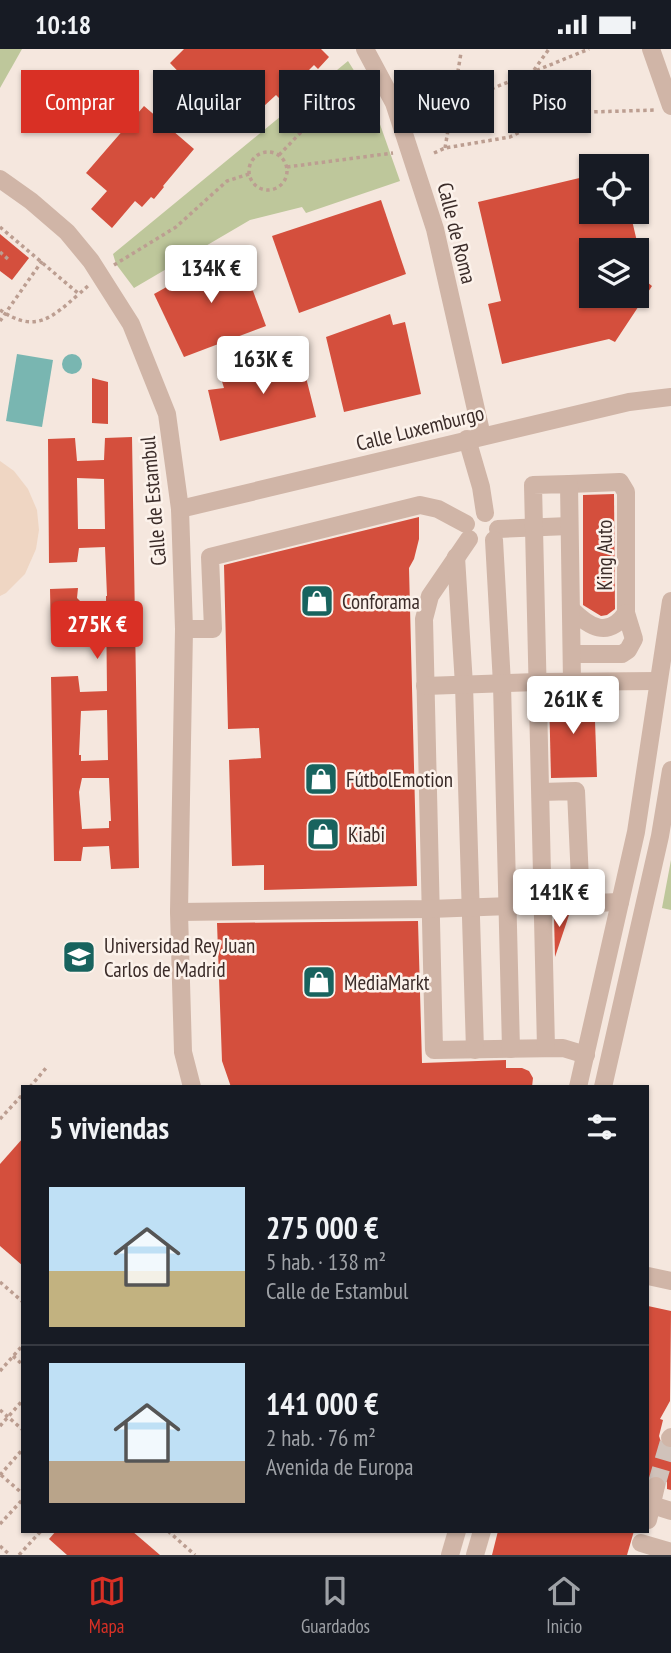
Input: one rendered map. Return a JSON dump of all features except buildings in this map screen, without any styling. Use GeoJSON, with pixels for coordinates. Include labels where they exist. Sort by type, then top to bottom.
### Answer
{"type":"FeatureCollection","features":[{"type":"Feature","properties":{"kind":"street"},"geometry":{"type":"LineString","coordinates":[[651,49],[664,108]]}},
{"type":"Feature","properties":{"kind":"street","name":"Calle de Roma"},"geometry":{"type":"LineString","coordinates":[[370,57],[394,103],[435,229],[475,438],[485,513]]}},
{"type":"Feature","properties":{"kind":"street","name":"Calle de Estambul"},"geometry":{"type":"LineString","coordinates":[[0,179],[67,232],[100,275],[131,324],[167,414],[180,509],[184,629],[179,912],[183,1052],[191,1085]]}},
{"type":"Feature","properties":{"kind":"street","name":"Calle Luxemburgo"},"geometry":{"type":"LineString","coordinates":[[180,509],[629,402],[671,397]]}},
{"type":"Feature","properties":{"kind":"street","name":"King Auto"},"geometry":{"type":"LineString","coordinates":[[569,484],[620,482],[626,492],[626,613],[620,622],[605,629],[586,624],[570,609]]}},
{"type":"Feature","properties":{"kind":"street"},"geometry":{"type":"LineString","coordinates":[[546,1048],[533,485],[569,484],[572,682]]}},
{"type":"Feature","properties":{"kind":"street"},"geometry":{"type":"LineString","coordinates":[[184,629],[214,629],[210,557],[420,505],[438,509],[468,531],[456,557],[430,596],[424,619],[434,1051],[567,1048],[586,1055]]}},
{"type":"Feature","properties":{"kind":"street"},"geometry":{"type":"LineString","coordinates":[[511,1049],[496,534],[533,527],[569,526]]}},
{"type":"Feature","properties":{"kind":"street"},"geometry":{"type":"LineString","coordinates":[[456,557],[464,685],[475,1050]]}},
{"type":"Feature","properties":{"kind":"street"},"geometry":{"type":"LineString","coordinates":[[578,1085],[636,832],[671,600]]}},
{"type":"Feature","properties":{"kind":"street"},"geometry":{"type":"LineString","coordinates":[[572,654],[622,654],[628,650],[634,639],[626,613]]}},
{"type":"Feature","properties":{"kind":"street"},"geometry":{"type":"LineString","coordinates":[[425,686],[658,681]]}},
{"type":"Feature","properties":{"kind":"street"},"geometry":{"type":"LineString","coordinates":[[603,1085],[660,836],[671,770]]}},
{"type":"Feature","properties":{"kind":"street"},"geometry":{"type":"LineString","coordinates":[[541,792],[576,791],[581,903]]}},
{"type":"Feature","properties":{"kind":"street"},"geometry":{"type":"LineString","coordinates":[[179,912],[430,909],[620,902]]}},
{"type":"Feature","properties":{"kind":"street"},"geometry":{"type":"LineString","coordinates":[[649,1276],[671,1281]]}},
{"type":"Feature","properties":{"kind":"street"},"geometry":{"type":"LineString","coordinates":[[656,1486],[650,1513],[671,1511]]}},
{"type":"Feature","properties":{"kind":"street"},"geometry":{"type":"LineString","coordinates":[[450,1555],[456,1533]]}},
{"type":"Feature","properties":{"kind":"street"},"geometry":{"type":"LineString","coordinates":[[475,1555],[481,1533]]}},
{"type":"Feature","properties":{"kind":"street"},"geometry":{"type":"LineString","coordinates":[[641,1543],[671,1552]]}},
{"type":"Feature","properties":{"kind":"path"},"geometry":{"type":"LineString","coordinates":[[534,70],[549,49]]}},
{"type":"Feature","properties":{"kind":"path"},"geometry":{"type":"LineString","coordinates":[[538,70],[589,49]]}},
{"type":"Feature","properties":{"kind":"path"},"geometry":{"type":"LineString","coordinates":[[458,70],[461,53]]}},
{"type":"Feature","properties":{"kind":"path"},"geometry":{"type":"LineString","coordinates":[[279,155],[370,57]]}},
{"type":"Feature","properties":{"kind":"path"},"geometry":{"type":"LineString","coordinates":[[434,153],[445,148],[510,137],[557,113],[664,108]]}},
{"type":"Feature","properties":{"kind":"path"},"geometry":{"type":"LineString","coordinates":[[445,148],[448,133]]}},
{"type":"Feature","properties":{"kind":"path"},"geometry":{"type":"LineString","coordinates":[[267,151],[279,155],[287,167],[285,180],[275,189],[256,186],[249,174],[251,162],[260,153],[267,151]]}},
{"type":"Feature","properties":{"kind":"path"},"geometry":{"type":"LineString","coordinates":[[287,167],[394,152]]}},
{"type":"Feature","properties":{"kind":"path"},"geometry":{"type":"LineString","coordinates":[[2,312],[33,324],[52,318],[100,275],[176,227],[227,181],[249,174]]}},
{"type":"Feature","properties":{"kind":"path"},"geometry":{"type":"LineString","coordinates":[[0,227],[79,294]]}},
{"type":"Feature","properties":{"kind":"path"},"geometry":{"type":"LineString","coordinates":[[0,253],[9,260]]}},
{"type":"Feature","properties":{"kind":"path"},"geometry":{"type":"LineString","coordinates":[[0,321],[2,312],[42,261]]}},
{"type":"Feature","properties":{"kind":"path"},"geometry":{"type":"LineString","coordinates":[[32,1085],[46,1068]]}},
{"type":"Feature","properties":{"kind":"path"},"geometry":{"type":"LineString","coordinates":[[0,1119],[21,1096]]}},
{"type":"Feature","properties":{"kind":"path"},"geometry":{"type":"LineString","coordinates":[[0,1282],[21,1300]]}},
{"type":"Feature","properties":{"kind":"path"},"geometry":{"type":"LineString","coordinates":[[0,1370],[21,1347]]}},
{"type":"Feature","properties":{"kind":"path"},"geometry":{"type":"LineString","coordinates":[[13,1356],[21,1363]]}},
{"type":"Feature","properties":{"kind":"path"},"geometry":{"type":"LineString","coordinates":[[0,1426],[21,1402]]}},
{"type":"Feature","properties":{"kind":"path"},"geometry":{"type":"LineString","coordinates":[[0,1410],[21,1429]]}},
{"type":"Feature","properties":{"kind":"path"},"geometry":{"type":"LineString","coordinates":[[21,1451],[0,1475],[21,1495]]}},
{"type":"Feature","properties":{"kind":"path"},"geometry":{"type":"LineString","coordinates":[[0,1524],[21,1499]]}},
{"type":"Feature","properties":{"kind":"path"},"geometry":{"type":"LineString","coordinates":[[19,1555],[39,1533]]}},
{"type":"Feature","properties":{"kind":"path"},"geometry":{"type":"LineString","coordinates":[[170,1533],[195,1555]]}},
{"type":"Feature","properties":{"kind":"path"},"geometry":{"type":"LineString","coordinates":[[0,1546],[10,1555]]}},
{"type":"Feature","properties":{"kind":"green space"},"geometry":{"type":"Polygon","coordinates":[[[0,49],[22,49],[0,88],[0,49]]]}},
{"type":"Feature","properties":{"kind":"green space"},"geometry":{"type":"Polygon","coordinates":[[[348,61],[354,70],[337,70],[348,61]]]}},
{"type":"Feature","properties":{"kind":"green space"},"geometry":{"type":"Polygon","coordinates":[[[279,118],[279,133],[380,133],[380,124],[400,181],[306,213],[302,207],[250,220],[134,288],[116,264],[113,254],[260,133],[265,133],[265,129],[279,118]]]}},
{"type":"Feature","properties":{"kind":"green space"},"geometry":{"type":"Polygon","coordinates":[[[671,860],[671,910],[662,908],[671,860]]]}},
{"type":"Feature","properties":{"kind":"shaded area"},"geometry":{"type":"Polygon","coordinates":[[[0,461],[14,471],[28,489],[37,510],[39,530],[36,549],[25,574],[0,596],[0,461]]]}},
{"type":"Feature","properties":{"kind":"water"},"geometry":{"type":"Polygon","coordinates":[[[17,354],[53,360],[42,427],[6,421],[17,354]]]}},
{"type":"Feature","properties":{"kind":"water"},"geometry":{"type":"Polygon","coordinates":[[[68,354],[76,354],[82,364],[76,374],[68,374],[62,368],[62,360],[68,354]]]}},
{"type":"Feature","properties":{"kind":"tunnel"},"geometry":{"type":"LineString","coordinates":[[656,1486],[670,1438]]}},
{"type":"Feature","properties":{"kind":"place","name":"Conforama"},"geometry":{"type":"Point","coordinates":[317,601]}},
{"type":"Feature","properties":{"kind":"place","name":"FútbolEmotion"},"geometry":{"type":"Point","coordinates":[321,779]}},
{"type":"Feature","properties":{"kind":"place","name":"Kiabi"},"geometry":{"type":"Point","coordinates":[323,834]}},
{"type":"Feature","properties":{"kind":"place","name":"Universidad Rey Juan Carlos de Madrid"},"geometry":{"type":"Point","coordinates":[79,957]}},
{"type":"Feature","properties":{"kind":"place","name":"MediaMarkt"},"geometry":{"type":"Point","coordinates":[319,982]}}]}
